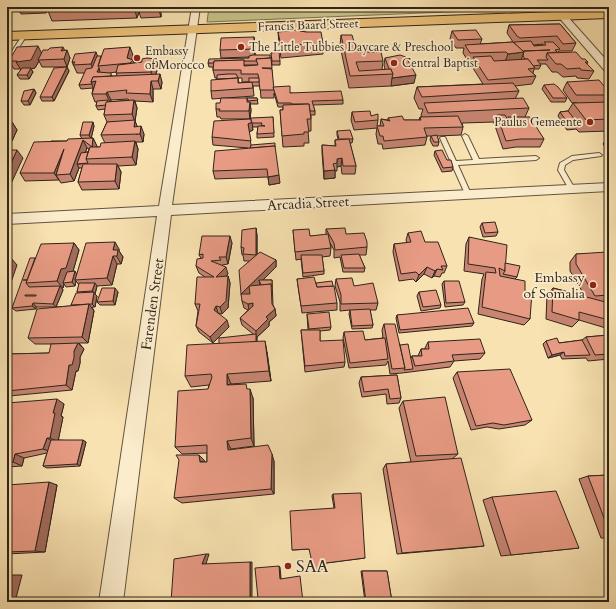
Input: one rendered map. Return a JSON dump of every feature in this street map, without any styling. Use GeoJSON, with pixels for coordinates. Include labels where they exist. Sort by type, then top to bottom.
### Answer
{"type":"FeatureCollection","features":[{"type":"Feature","properties":{"kind":"main road","name":"Francis Baard Street"},"geometry":{"type":"LineString","coordinates":[[7,36],[192,29],[558,11],[609,14]]}},
{"type":"Feature","properties":{"kind":"street","name":"Farenden Street"},"geometry":{"type":"LineString","coordinates":[[111,602],[165,210],[196,7]]}},
{"type":"Feature","properties":{"kind":"street"},"geometry":{"type":"LineString","coordinates":[[558,11],[609,69]]}},
{"type":"Feature","properties":{"kind":"street","name":"Arcadia Street"},"geometry":{"type":"LineString","coordinates":[[7,219],[609,187]]}},
{"type":"Feature","properties":{"kind":"lane"},"geometry":{"type":"LineString","coordinates":[[7,63],[25,35]]}},
{"type":"Feature","properties":{"kind":"lane"},"geometry":{"type":"LineString","coordinates":[[465,136],[477,162]]}},
{"type":"Feature","properties":{"kind":"lane"},"geometry":{"type":"LineString","coordinates":[[443,138],[468,194]]}},
{"type":"Feature","properties":{"kind":"lane"},"geometry":{"type":"LineString","coordinates":[[572,189],[561,170],[562,164],[572,158],[599,155]]}},
{"type":"Feature","properties":{"kind":"lane"},"geometry":{"type":"LineString","coordinates":[[454,163],[536,158]]}},
{"type":"Feature","properties":{"kind":"shaded area"},"geometry":{"type":"Polygon","coordinates":[[[209,7],[541,7],[542,8],[207,22],[209,7]]]}},
{"type":"Feature","properties":{"kind":"building"},"geometry":{"type":"Polygon","coordinates":[[[48,7],[122,7],[47,9],[48,7]]]}},
{"type":"Feature","properties":{"kind":"building"},"geometry":{"type":"Polygon","coordinates":[[[560,24],[576,43],[563,44],[557,36],[520,38],[509,25],[560,24]]]}},
{"type":"Feature","properties":{"kind":"building"},"geometry":{"type":"Polygon","coordinates":[[[299,30],[306,32],[321,32],[323,43],[281,46],[278,32],[299,30]]]}},
{"type":"Feature","properties":{"kind":"building"},"geometry":{"type":"Polygon","coordinates":[[[476,30],[482,39],[458,40],[452,31],[476,30]]]}},
{"type":"Feature","properties":{"kind":"building"},"geometry":{"type":"Polygon","coordinates":[[[341,35],[352,35],[357,52],[381,52],[383,61],[356,62],[359,71],[391,69],[393,74],[350,76],[341,35]]]}},
{"type":"Feature","properties":{"kind":"building"},"geometry":{"type":"Polygon","coordinates":[[[254,37],[254,49],[220,50],[221,38],[254,37]]]}},
{"type":"Feature","properties":{"kind":"building"},"geometry":{"type":"Polygon","coordinates":[[[531,41],[534,46],[546,45],[544,42],[553,42],[560,49],[555,50],[557,52],[547,53],[546,57],[548,60],[537,60],[541,65],[533,66],[528,59],[525,59],[523,56],[524,51],[550,50],[523,51],[514,42],[531,41]]]}},
{"type":"Feature","properties":{"kind":"building"},"geometry":{"type":"Polygon","coordinates":[[[513,42],[524,52],[508,54],[506,52],[470,53],[465,45],[513,42]]]}},
{"type":"Feature","properties":{"kind":"building"},"geometry":{"type":"Polygon","coordinates":[[[38,46],[31,60],[16,62],[17,61],[9,61],[17,47],[38,46]]]}},
{"type":"Feature","properties":{"kind":"building"},"geometry":{"type":"Polygon","coordinates":[[[63,47],[61,51],[67,50],[64,59],[38,60],[43,50],[63,47]]]}},
{"type":"Feature","properties":{"kind":"building"},"geometry":{"type":"Polygon","coordinates":[[[130,47],[127,58],[133,60],[130,63],[98,66],[104,49],[130,47]]]}},
{"type":"Feature","properties":{"kind":"building"},"geometry":{"type":"Polygon","coordinates":[[[96,52],[91,64],[73,65],[75,62],[72,62],[75,54],[96,52]]]}},
{"type":"Feature","properties":{"kind":"building"},"geometry":{"type":"Polygon","coordinates":[[[279,52],[280,61],[272,61],[271,53],[279,52]]]}},
{"type":"Feature","properties":{"kind":"building"},"geometry":{"type":"Polygon","coordinates":[[[576,52],[582,59],[585,59],[588,62],[585,62],[594,71],[581,70],[580,68],[567,69],[561,64],[556,64],[547,53],[576,52]]]}},
{"type":"Feature","properties":{"kind":"building"},"geometry":{"type":"Polygon","coordinates":[[[270,55],[270,58],[256,59],[257,61],[214,61],[214,63],[208,63],[209,59],[249,58],[249,56],[270,55]]]}},
{"type":"Feature","properties":{"kind":"building"},"geometry":{"type":"Polygon","coordinates":[[[400,55],[406,57],[416,75],[392,78],[393,74],[391,69],[389,69],[385,58],[400,55]]]}},
{"type":"Feature","properties":{"kind":"building"},"geometry":{"type":"Polygon","coordinates":[[[97,56],[101,56],[97,72],[111,73],[111,76],[93,77],[91,82],[92,84],[79,85],[86,69],[92,68],[97,56]]]}},
{"type":"Feature","properties":{"kind":"building"},"geometry":{"type":"Polygon","coordinates":[[[491,56],[494,61],[528,59],[535,68],[528,69],[536,76],[488,80],[473,57],[491,56]]]}},
{"type":"Feature","properties":{"kind":"building"},"geometry":{"type":"Polygon","coordinates":[[[271,58],[272,68],[262,68],[272,69],[274,90],[260,90],[258,74],[241,74],[241,70],[213,70],[214,61],[244,60],[244,66],[258,65],[256,59],[271,58]]]}},
{"type":"Feature","properties":{"kind":"building"},"geometry":{"type":"Polygon","coordinates":[[[142,59],[156,59],[151,72],[116,73],[118,65],[142,62],[142,59]]]}},
{"type":"Feature","properties":{"kind":"building"},"geometry":{"type":"Polygon","coordinates":[[[67,67],[52,97],[40,97],[54,68],[67,67]]]}},
{"type":"Feature","properties":{"kind":"building"},"geometry":{"type":"Polygon","coordinates":[[[22,68],[31,68],[27,75],[17,75],[22,68]]]}},
{"type":"Feature","properties":{"kind":"building"},"geometry":{"type":"Polygon","coordinates":[[[160,74],[158,81],[151,81],[150,94],[126,93],[127,90],[107,92],[106,94],[92,94],[96,81],[91,82],[93,77],[160,74]]]}},
{"type":"Feature","properties":{"kind":"building"},"geometry":{"type":"Polygon","coordinates":[[[236,74],[238,78],[217,79],[217,75],[236,74]]]}},
{"type":"Feature","properties":{"kind":"building"},"geometry":{"type":"Polygon","coordinates":[[[238,78],[238,83],[252,82],[253,88],[211,91],[211,80],[238,78]]]}},
{"type":"Feature","properties":{"kind":"building"},"geometry":{"type":"Polygon","coordinates":[[[249,78],[259,78],[259,82],[249,82],[249,78]]]}},
{"type":"Feature","properties":{"kind":"building"},"geometry":{"type":"Polygon","coordinates":[[[599,80],[609,92],[609,95],[576,95],[567,82],[599,80]]]}},
{"type":"Feature","properties":{"kind":"building"},"geometry":{"type":"Polygon","coordinates":[[[513,83],[519,91],[422,97],[417,87],[513,83]]]}},
{"type":"Feature","properties":{"kind":"building"},"geometry":{"type":"Polygon","coordinates":[[[554,84],[567,98],[553,98],[544,85],[554,84]]]}},
{"type":"Feature","properties":{"kind":"building"},"geometry":{"type":"Polygon","coordinates":[[[290,86],[290,93],[341,91],[343,100],[312,101],[315,111],[310,111],[309,104],[278,103],[273,87],[290,86]]]}},
{"type":"Feature","properties":{"kind":"building"},"geometry":{"type":"Polygon","coordinates":[[[34,89],[28,101],[21,101],[24,91],[34,89]]]}},
{"type":"Feature","properties":{"kind":"building"},"geometry":{"type":"Polygon","coordinates":[[[221,98],[247,98],[247,102],[250,102],[249,111],[219,111],[220,109],[216,109],[216,103],[220,103],[221,98]]]}},
{"type":"Feature","properties":{"kind":"building"},"geometry":{"type":"Polygon","coordinates":[[[247,98],[257,98],[258,100],[248,101],[247,98]]]}},
{"type":"Feature","properties":{"kind":"building"},"geometry":{"type":"Polygon","coordinates":[[[523,98],[529,108],[428,113],[424,103],[523,98]]]}},
{"type":"Feature","properties":{"kind":"building"},"geometry":{"type":"Polygon","coordinates":[[[108,100],[106,105],[96,106],[97,101],[108,100]]]}},
{"type":"Feature","properties":{"kind":"building"},"geometry":{"type":"Polygon","coordinates":[[[134,100],[132,114],[104,115],[106,102],[134,100]]]}},
{"type":"Feature","properties":{"kind":"building"},"geometry":{"type":"Polygon","coordinates":[[[609,102],[609,119],[586,120],[573,103],[609,102]]]}},
{"type":"Feature","properties":{"kind":"building"},"geometry":{"type":"Polygon","coordinates":[[[309,104],[311,119],[307,119],[309,132],[304,132],[304,134],[282,136],[280,110],[283,110],[283,105],[309,104]]]}},
{"type":"Feature","properties":{"kind":"building"},"geometry":{"type":"Polygon","coordinates":[[[370,111],[371,116],[378,114],[378,120],[355,122],[352,112],[370,111]]]}},
{"type":"Feature","properties":{"kind":"building"},"geometry":{"type":"Polygon","coordinates":[[[568,111],[579,125],[570,126],[560,112],[568,111]]]}},
{"type":"Feature","properties":{"kind":"building"},"geometry":{"type":"Polygon","coordinates":[[[497,115],[505,115],[511,125],[508,117],[530,117],[544,139],[520,139],[506,141],[497,115]]]}},
{"type":"Feature","properties":{"kind":"building"},"geometry":{"type":"Polygon","coordinates":[[[402,116],[404,120],[421,120],[420,117],[458,116],[463,127],[424,128],[427,137],[384,141],[383,136],[380,136],[377,126],[384,126],[381,119],[390,121],[388,118],[402,116]]]}},
{"type":"Feature","properties":{"kind":"building"},"geometry":{"type":"Polygon","coordinates":[[[273,117],[274,133],[257,134],[258,126],[265,126],[261,125],[262,123],[252,123],[251,118],[273,117]]]}},
{"type":"Feature","properties":{"kind":"building"},"geometry":{"type":"Polygon","coordinates":[[[250,119],[252,122],[248,124],[251,141],[212,137],[214,121],[250,119]]]}},
{"type":"Feature","properties":{"kind":"building"},"geometry":{"type":"Polygon","coordinates":[[[135,120],[134,127],[141,126],[140,134],[101,135],[107,122],[135,120]]]}},
{"type":"Feature","properties":{"kind":"building"},"geometry":{"type":"Polygon","coordinates":[[[7,122],[12,122],[7,133],[7,122]]]}},
{"type":"Feature","properties":{"kind":"building"},"geometry":{"type":"Polygon","coordinates":[[[83,122],[93,122],[89,135],[80,135],[83,122]]]}},
{"type":"Feature","properties":{"kind":"building"},"geometry":{"type":"Polygon","coordinates":[[[350,130],[353,139],[339,139],[337,131],[350,130]]]}},
{"type":"Feature","properties":{"kind":"building"},"geometry":{"type":"Polygon","coordinates":[[[437,135],[439,142],[434,142],[431,136],[437,135]]]}},
{"type":"Feature","properties":{"kind":"building"},"geometry":{"type":"Polygon","coordinates":[[[93,138],[92,147],[83,140],[70,174],[56,175],[64,149],[54,173],[20,173],[34,142],[67,141],[68,139],[93,138]]]}},
{"type":"Feature","properties":{"kind":"building"},"geometry":{"type":"Polygon","coordinates":[[[349,139],[356,166],[343,166],[342,158],[337,159],[337,163],[333,164],[335,170],[324,171],[322,145],[336,146],[335,140],[349,139]]]}},
{"type":"Feature","properties":{"kind":"building"},"geometry":{"type":"Polygon","coordinates":[[[135,141],[132,157],[86,159],[90,147],[100,147],[101,143],[135,141]]]}},
{"type":"Feature","properties":{"kind":"building"},"geometry":{"type":"Polygon","coordinates":[[[275,143],[275,146],[250,148],[251,145],[275,143]]]}},
{"type":"Feature","properties":{"kind":"building"},"geometry":{"type":"Polygon","coordinates":[[[275,146],[279,175],[268,177],[267,169],[213,171],[215,151],[275,146]]]}},
{"type":"Feature","properties":{"kind":"building"},"geometry":{"type":"Polygon","coordinates":[[[7,150],[17,150],[7,172],[7,150]]]}},
{"type":"Feature","properties":{"kind":"building"},"geometry":{"type":"Polygon","coordinates":[[[442,150],[447,160],[451,160],[453,167],[443,168],[435,151],[442,150]]]}},
{"type":"Feature","properties":{"kind":"building"},"geometry":{"type":"Polygon","coordinates":[[[88,152],[86,159],[88,163],[77,164],[81,153],[88,152]]]}},
{"type":"Feature","properties":{"kind":"building"},"geometry":{"type":"Polygon","coordinates":[[[83,164],[117,164],[115,181],[78,182],[83,164]]]}},
{"type":"Feature","properties":{"kind":"building"},"geometry":{"type":"Polygon","coordinates":[[[495,222],[498,232],[485,233],[482,223],[495,222]]]}},
{"type":"Feature","properties":{"kind":"building"},"geometry":{"type":"Polygon","coordinates":[[[256,228],[256,255],[243,254],[244,248],[241,247],[242,230],[256,228]]]}},
{"type":"Feature","properties":{"kind":"building"},"geometry":{"type":"Polygon","coordinates":[[[345,228],[346,234],[364,233],[367,247],[335,250],[334,243],[326,229],[345,228]]]}},
{"type":"Feature","properties":{"kind":"building"},"geometry":{"type":"Polygon","coordinates":[[[309,229],[310,236],[328,234],[331,248],[295,252],[293,230],[309,229]]]}},
{"type":"Feature","properties":{"kind":"building"},"geometry":{"type":"Polygon","coordinates":[[[421,231],[425,242],[438,242],[447,266],[441,266],[443,270],[437,269],[435,271],[427,267],[419,275],[416,272],[401,274],[394,244],[411,242],[408,233],[421,231]]]}},
{"type":"Feature","properties":{"kind":"building"},"geometry":{"type":"Polygon","coordinates":[[[202,236],[230,236],[226,257],[219,257],[221,260],[211,261],[226,267],[216,277],[228,276],[226,301],[220,307],[216,306],[214,310],[227,320],[210,337],[196,326],[200,304],[195,304],[197,277],[214,277],[196,266],[197,259],[203,258],[203,254],[199,255],[202,236]]]}},
{"type":"Feature","properties":{"kind":"building"},"geometry":{"type":"Polygon","coordinates":[[[469,237],[507,245],[505,271],[499,268],[500,276],[525,281],[525,291],[532,292],[530,319],[482,307],[486,272],[496,273],[495,268],[468,264],[469,237]]]}},
{"type":"Feature","properties":{"kind":"building"},"geometry":{"type":"Polygon","coordinates":[[[115,242],[113,250],[118,250],[117,256],[113,256],[107,278],[75,280],[86,243],[115,242]]]}},
{"type":"Feature","properties":{"kind":"building"},"geometry":{"type":"Polygon","coordinates":[[[74,243],[66,268],[61,269],[57,281],[26,283],[41,244],[74,243]]]}},
{"type":"Feature","properties":{"kind":"building"},"geometry":{"type":"Polygon","coordinates":[[[260,252],[276,260],[241,294],[239,270],[260,252]]]}},
{"type":"Feature","properties":{"kind":"building","name":"Embassy of Somalia"},"geometry":{"type":"Polygon","coordinates":[[[607,252],[609,256],[609,295],[595,296],[576,264],[576,254],[607,252]]]}},
{"type":"Feature","properties":{"kind":"building"},"geometry":{"type":"Polygon","coordinates":[[[359,254],[365,268],[344,268],[341,255],[359,254]]]}},
{"type":"Feature","properties":{"kind":"building"},"geometry":{"type":"Polygon","coordinates":[[[301,255],[322,255],[324,271],[303,273],[301,255]]]}},
{"type":"Feature","properties":{"kind":"building"},"geometry":{"type":"Polygon","coordinates":[[[7,258],[11,258],[7,267],[7,258]]]}},
{"type":"Feature","properties":{"kind":"building"},"geometry":{"type":"Polygon","coordinates":[[[30,258],[35,258],[26,283],[29,287],[60,286],[53,304],[33,303],[32,306],[12,308],[30,258]],[[25,295],[25,296],[36,296],[25,295]]]}},
{"type":"Feature","properties":{"kind":"building"},"geometry":{"type":"Polygon","coordinates":[[[505,263],[520,266],[517,277],[503,274],[505,271],[505,263]]]}},
{"type":"Feature","properties":{"kind":"building"},"geometry":{"type":"Polygon","coordinates":[[[75,271],[72,282],[63,283],[67,272],[75,271]]]}},
{"type":"Feature","properties":{"kind":"building"},"geometry":{"type":"Polygon","coordinates":[[[314,277],[317,287],[334,286],[337,303],[301,306],[297,279],[314,277]]]}},
{"type":"Feature","properties":{"kind":"building"},"geometry":{"type":"Polygon","coordinates":[[[352,278],[354,286],[373,283],[378,303],[341,304],[341,295],[336,279],[352,278]]]}},
{"type":"Feature","properties":{"kind":"building"},"geometry":{"type":"Polygon","coordinates":[[[259,280],[272,280],[272,287],[271,284],[261,285],[259,280]]]}},
{"type":"Feature","properties":{"kind":"building"},"geometry":{"type":"Polygon","coordinates":[[[332,281],[333,286],[317,287],[316,283],[332,281]]]}},
{"type":"Feature","properties":{"kind":"building"},"geometry":{"type":"Polygon","coordinates":[[[444,281],[459,281],[465,302],[446,303],[444,281]]]}},
{"type":"Feature","properties":{"kind":"building"},"geometry":{"type":"Polygon","coordinates":[[[79,283],[95,283],[92,291],[77,292],[79,283]]]}},
{"type":"Feature","properties":{"kind":"building"},"geometry":{"type":"Polygon","coordinates":[[[271,284],[272,304],[275,309],[266,317],[268,319],[256,331],[240,318],[253,306],[253,303],[248,304],[242,301],[241,294],[250,294],[249,286],[271,284]]]}},
{"type":"Feature","properties":{"kind":"building"},"geometry":{"type":"Polygon","coordinates":[[[102,288],[115,288],[113,301],[97,302],[102,288]]]}},
{"type":"Feature","properties":{"kind":"building"},"geometry":{"type":"Polygon","coordinates":[[[553,288],[609,303],[609,320],[579,312],[579,320],[552,312],[553,288]]]}},
{"type":"Feature","properties":{"kind":"building"},"geometry":{"type":"Polygon","coordinates":[[[436,290],[441,305],[423,307],[419,292],[436,290]]]}},
{"type":"Feature","properties":{"kind":"building"},"geometry":{"type":"Polygon","coordinates":[[[94,292],[92,304],[71,305],[76,293],[94,292]]]}},
{"type":"Feature","properties":{"kind":"building"},"geometry":{"type":"Polygon","coordinates":[[[89,304],[82,337],[28,338],[37,309],[89,304]]]}},
{"type":"Feature","properties":{"kind":"building"},"geometry":{"type":"Polygon","coordinates":[[[468,308],[474,323],[400,330],[397,315],[468,308]]]}},
{"type":"Feature","properties":{"kind":"building"},"geometry":{"type":"Polygon","coordinates":[[[370,309],[373,325],[352,326],[350,310],[370,309]]]}},
{"type":"Feature","properties":{"kind":"building"},"geometry":{"type":"Polygon","coordinates":[[[329,312],[331,327],[309,329],[307,314],[329,312]]]}},
{"type":"Feature","properties":{"kind":"building"},"geometry":{"type":"Polygon","coordinates":[[[384,324],[395,324],[405,368],[392,369],[384,324]]]}},
{"type":"Feature","properties":{"kind":"building"},"geometry":{"type":"Polygon","coordinates":[[[301,330],[320,330],[320,341],[343,340],[345,362],[305,366],[301,330]]]}},
{"type":"Feature","properties":{"kind":"building"},"geometry":{"type":"Polygon","coordinates":[[[363,331],[365,340],[385,338],[388,359],[350,363],[344,332],[363,331]]]}},
{"type":"Feature","properties":{"kind":"building"},"geometry":{"type":"Polygon","coordinates":[[[256,334],[256,342],[219,344],[219,338],[256,334]]]}},
{"type":"Feature","properties":{"kind":"building"},"geometry":{"type":"Polygon","coordinates":[[[609,335],[609,354],[595,355],[586,337],[609,335]]]}},
{"type":"Feature","properties":{"kind":"building"},"geometry":{"type":"Polygon","coordinates":[[[557,338],[559,343],[582,340],[590,355],[565,356],[564,352],[552,355],[546,341],[557,338]]]}},
{"type":"Feature","properties":{"kind":"building"},"geometry":{"type":"Polygon","coordinates":[[[480,339],[485,353],[452,355],[454,361],[415,366],[412,356],[422,356],[421,349],[429,349],[428,342],[480,339]]]}},
{"type":"Feature","properties":{"kind":"building"},"geometry":{"type":"Polygon","coordinates":[[[265,341],[269,371],[227,374],[227,385],[246,384],[247,389],[250,389],[251,438],[227,441],[228,450],[268,445],[272,454],[271,489],[174,498],[179,460],[176,455],[199,455],[200,462],[207,462],[207,445],[175,447],[178,391],[208,389],[212,377],[211,374],[185,376],[187,345],[265,341]]]}},
{"type":"Feature","properties":{"kind":"building"},"geometry":{"type":"Polygon","coordinates":[[[78,343],[74,351],[72,365],[69,365],[66,385],[7,391],[7,373],[9,366],[7,367],[8,354],[49,353],[51,344],[78,343]]]}},
{"type":"Feature","properties":{"kind":"building"},"geometry":{"type":"Polygon","coordinates":[[[408,344],[413,369],[404,370],[405,368],[400,345],[408,344]]]}},
{"type":"Feature","properties":{"kind":"building"},"geometry":{"type":"Polygon","coordinates":[[[510,369],[532,420],[504,425],[493,423],[476,426],[457,372],[510,369]]]}},
{"type":"Feature","properties":{"kind":"building"},"geometry":{"type":"Polygon","coordinates":[[[397,375],[401,398],[390,399],[388,389],[364,392],[361,377],[397,375]]]}},
{"type":"Feature","properties":{"kind":"building"},"geometry":{"type":"Polygon","coordinates":[[[445,397],[458,454],[416,456],[403,401],[445,397]]]}},
{"type":"Feature","properties":{"kind":"building"},"geometry":{"type":"Polygon","coordinates":[[[57,399],[53,413],[55,413],[50,438],[47,438],[43,449],[15,454],[13,462],[7,463],[7,403],[57,399]]]}},
{"type":"Feature","properties":{"kind":"building"},"geometry":{"type":"Polygon","coordinates":[[[51,440],[83,440],[77,464],[43,466],[51,440]]]}},
{"type":"Feature","properties":{"kind":"building"},"geometry":{"type":"Polygon","coordinates":[[[461,458],[484,546],[402,553],[386,464],[461,458]]]}},
{"type":"Feature","properties":{"kind":"building"},"geometry":{"type":"Polygon","coordinates":[[[609,475],[609,531],[588,476],[609,475]]]}},
{"type":"Feature","properties":{"kind":"building"},"geometry":{"type":"Polygon","coordinates":[[[49,482],[35,551],[7,552],[7,485],[49,482]]]}},
{"type":"Feature","properties":{"kind":"building"},"geometry":{"type":"Polygon","coordinates":[[[556,491],[579,548],[511,555],[492,497],[556,491]]]}},
{"type":"Feature","properties":{"kind":"building"},"geometry":{"type":"Polygon","coordinates":[[[361,493],[365,558],[326,563],[326,568],[314,571],[309,549],[292,550],[290,511],[335,508],[333,494],[361,493]]]}},
{"type":"Feature","properties":{"kind":"building"},"geometry":{"type":"Polygon","coordinates":[[[206,554],[202,564],[250,562],[250,599],[258,599],[255,568],[279,566],[280,579],[300,576],[303,602],[171,602],[174,559],[206,554]]]}},
{"type":"Feature","properties":{"kind":"building"},"geometry":{"type":"Polygon","coordinates":[[[362,571],[387,571],[392,602],[366,602],[362,571]]]}},
{"type":"Feature","properties":{"kind":"building"},"geometry":{"type":"Polygon","coordinates":[[[11,575],[7,592],[7,576],[11,575]]]}},
{"type":"Feature","properties":{"kind":"place","name":"The Little Tubbies Daycare & Preschool"},"geometry":{"type":"Point","coordinates":[241,47]}},
{"type":"Feature","properties":{"kind":"place","name":"Embassy of Morocco"},"geometry":{"type":"Point","coordinates":[137,58]}},
{"type":"Feature","properties":{"kind":"place","name":"Central Baptist"},"geometry":{"type":"Point","coordinates":[394,63]}},
{"type":"Feature","properties":{"kind":"place","name":"Paulus Gemeente"},"geometry":{"type":"Point","coordinates":[590,122]}},
{"type":"Feature","properties":{"kind":"place","name":"Embassy of Somalia"},"geometry":{"type":"Point","coordinates":[593,285]}},
{"type":"Feature","properties":{"kind":"place","name":"SAA"},"geometry":{"type":"Point","coordinates":[288,566]}}]}
